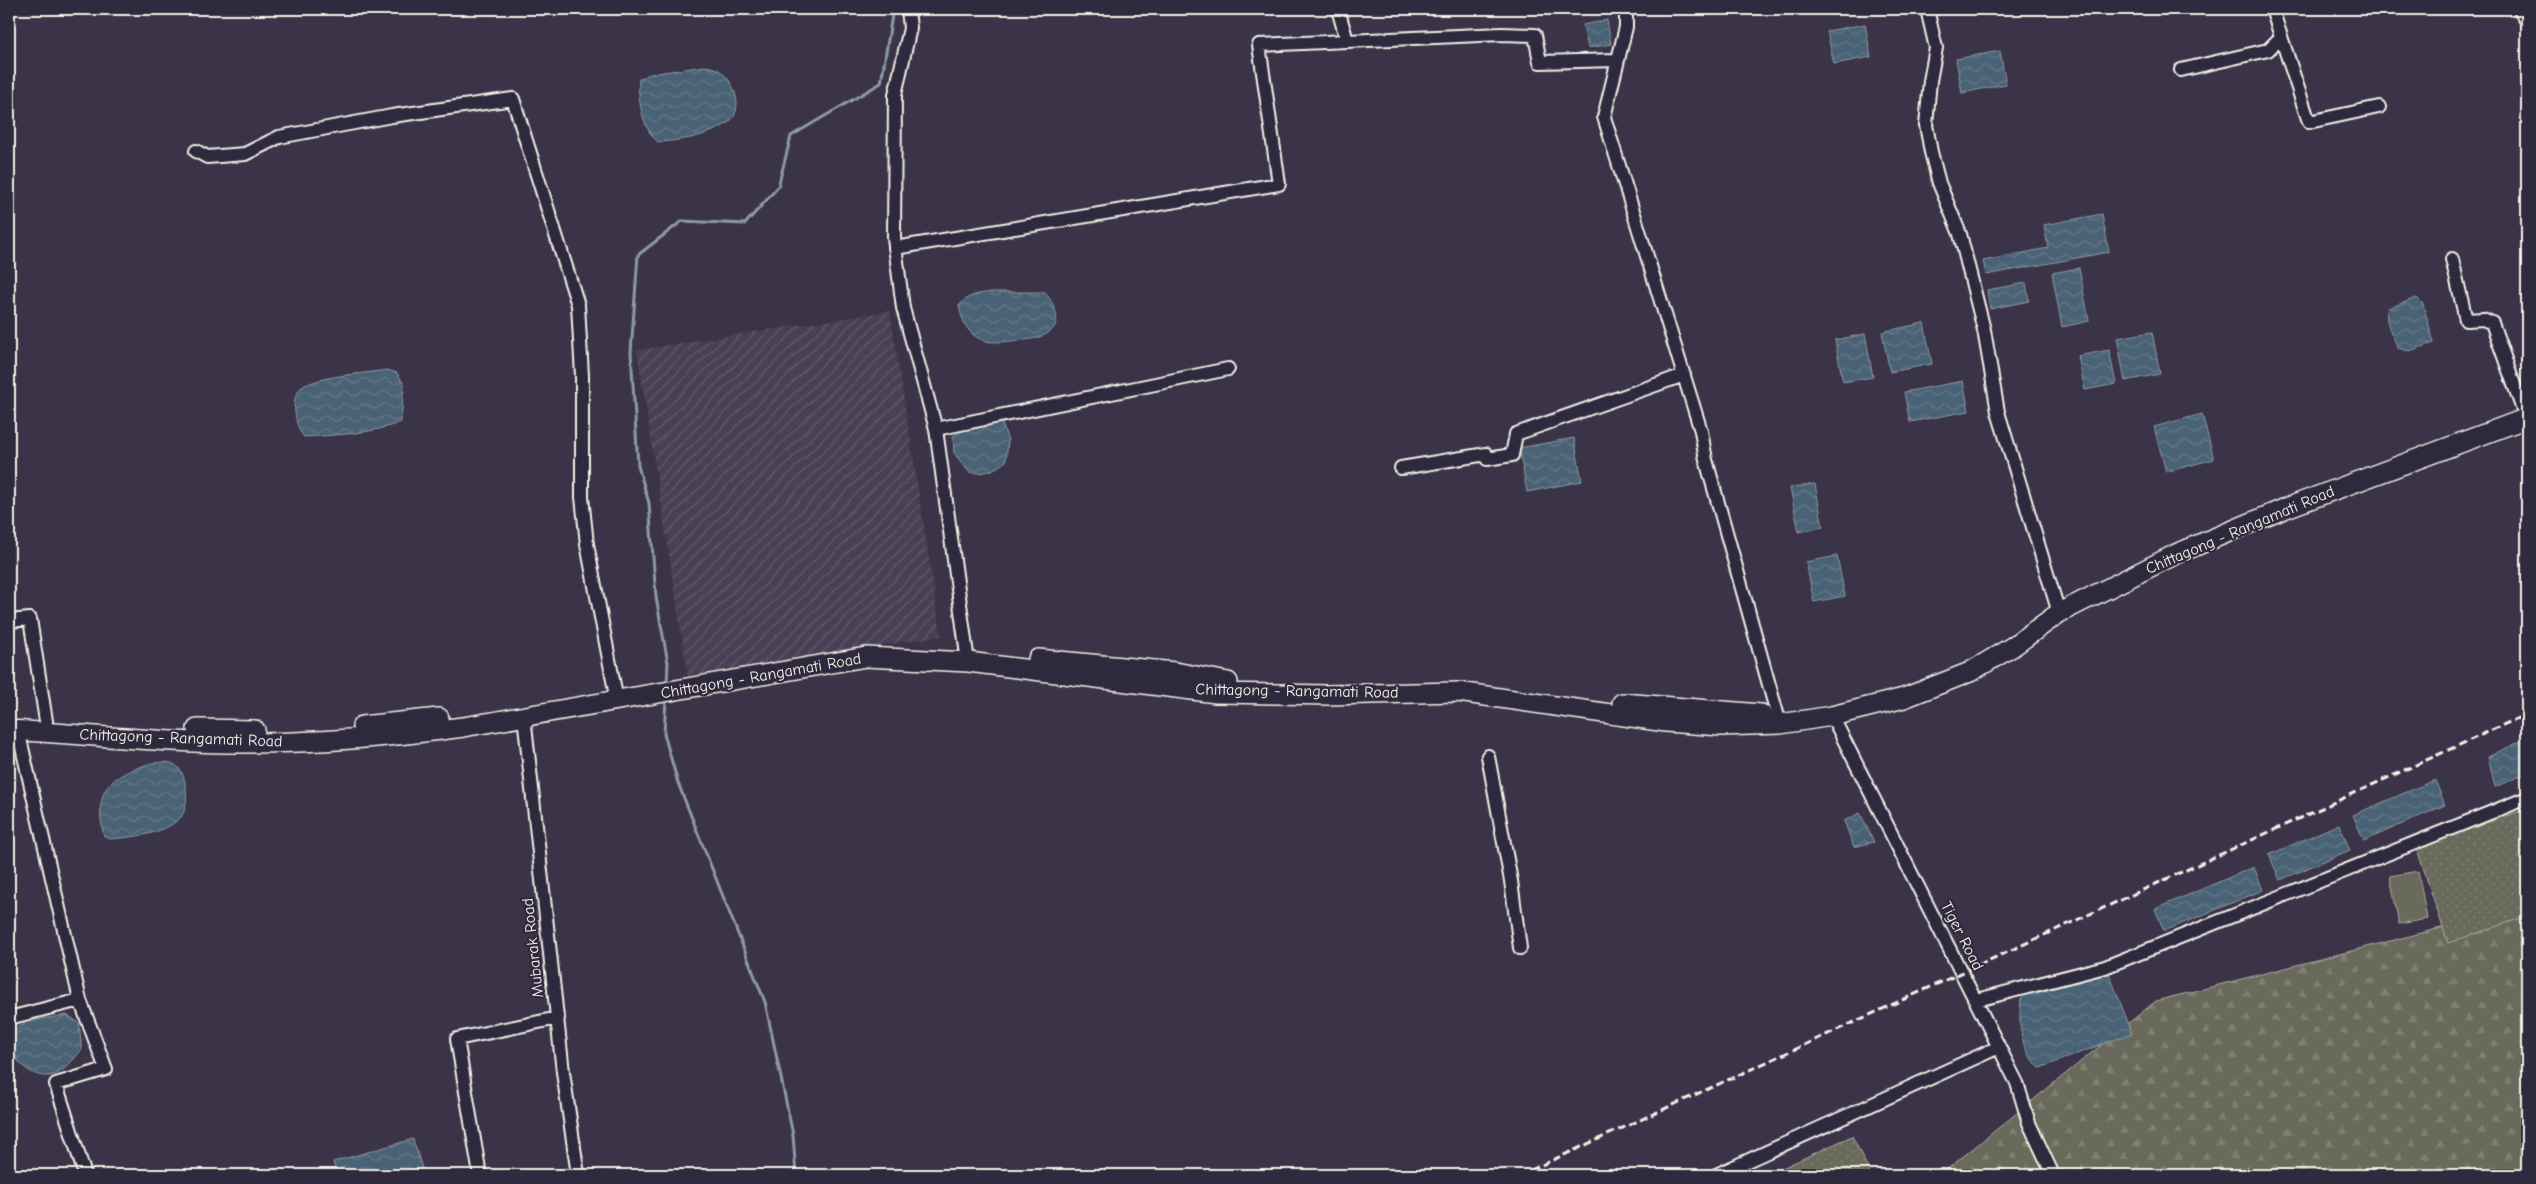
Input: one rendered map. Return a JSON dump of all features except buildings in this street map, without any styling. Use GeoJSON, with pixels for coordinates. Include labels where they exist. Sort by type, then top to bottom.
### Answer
{"type":"FeatureCollection","features":[{"type":"Feature","properties":{"kind":"highway","name":"Chittagong - Rangamati Road"},"geometry":{"type":"LineString","coordinates":[[1779,719],[1880,692],[1951,668],[2057,609],[2176,554],[2526,410]]}},
{"type":"Feature","properties":{"kind":"highway","name":"Chittagong - Rangamati Road"},"geometry":{"type":"LineString","coordinates":[[12,726],[223,743],[306,742],[397,736],[524,716],[617,697],[866,657],[967,657],[1216,693],[1327,695],[1458,692],[1666,722],[1721,726],[1779,719],[1832,716],[1904,698],[1970,672],[2012,647],[2057,609]]}},
{"type":"Feature","properties":{"kind":"highway","name":"Chittagong - Rangamati Road"},"geometry":{"type":"LineString","coordinates":[[12,726],[46,721],[134,728],[294,730],[376,725],[617,697]]}},
{"type":"Feature","properties":{"kind":"street"},"geometry":{"type":"LineString","coordinates":[[908,9],[910,28],[895,95],[896,248],[902,308],[936,429],[967,657]]}},
{"type":"Feature","properties":{"kind":"street"},"geometry":{"type":"LineString","coordinates":[[1338,9],[1347,41]]}},
{"type":"Feature","properties":{"kind":"street"},"geometry":{"type":"LineString","coordinates":[[1626,9],[1626,27],[1604,117],[1684,375],[1779,719]]}},
{"type":"Feature","properties":{"kind":"street"},"geometry":{"type":"LineString","coordinates":[[1927,9],[1936,48],[1930,81],[1926,125],[1931,152],[1939,183],[1960,234],[1984,330],[1998,412],[2057,609]]}},
{"type":"Feature","properties":{"kind":"street"},"geometry":{"type":"LineString","coordinates":[[2272,9],[2309,122],[2379,107]]}},
{"type":"Feature","properties":{"kind":"street"},"geometry":{"type":"LineString","coordinates":[[2520,9],[2527,22]]}},
{"type":"Feature","properties":{"kind":"street"},"geometry":{"type":"LineString","coordinates":[[896,248],[1278,184],[1260,45],[1502,34],[1535,35],[1540,62],[1617,60]]}},
{"type":"Feature","properties":{"kind":"street"},"geometry":{"type":"LineString","coordinates":[[2181,70],[2268,50],[2281,37]]}},
{"type":"Feature","properties":{"kind":"street"},"geometry":{"type":"LineString","coordinates":[[196,151],[207,157],[244,154],[279,137],[392,116],[513,99],[578,305],[582,376],[582,497],[587,544],[617,697]]}},
{"type":"Feature","properties":{"kind":"street"},"geometry":{"type":"LineString","coordinates":[[2452,259],[2466,320],[2483,319],[2492,323],[2526,410]]}},
{"type":"Feature","properties":{"kind":"street"},"geometry":{"type":"LineString","coordinates":[[936,429],[1228,369]]}},
{"type":"Feature","properties":{"kind":"street"},"geometry":{"type":"LineString","coordinates":[[1402,468],[1486,454],[1488,459],[1512,455],[1516,434],[1684,375]]}},
{"type":"Feature","properties":{"kind":"street"},"geometry":{"type":"LineString","coordinates":[[9,620],[30,619],[46,721]]}},
{"type":"Feature","properties":{"kind":"street","name":"Mubarak Road"},"geometry":{"type":"LineString","coordinates":[[524,716],[558,1018],[578,1175]]}},
{"type":"Feature","properties":{"kind":"street","name":"Tiger Road"},"geometry":{"type":"LineString","coordinates":[[1832,716],[1977,1000],[2017,1083],[2030,1124],[2053,1175]]}},
{"type":"Feature","properties":{"kind":"street"},"geometry":{"type":"LineString","coordinates":[[12,726],[25,766],[80,1000],[106,1070],[56,1084],[85,1175]]}},
{"type":"Feature","properties":{"kind":"street"},"geometry":{"type":"LineString","coordinates":[[1488,756],[1511,881],[1520,948]]}},
{"type":"Feature","properties":{"kind":"street"},"geometry":{"type":"LineString","coordinates":[[1977,1000],[2105,967],[2527,798]]}},
{"type":"Feature","properties":{"kind":"street"},"geometry":{"type":"LineString","coordinates":[[9,1018],[80,1000]]}},
{"type":"Feature","properties":{"kind":"street"},"geometry":{"type":"LineString","coordinates":[[480,1175],[457,1039],[558,1018]]}},
{"type":"Feature","properties":{"kind":"street"},"geometry":{"type":"LineString","coordinates":[[1716,1175],[1999,1047]]}},
{"type":"Feature","properties":{"kind":"shaded area"},"geometry":{"type":"Polygon","coordinates":[[[890,311],[941,636],[688,676],[637,350],[890,311]]]}},
{"type":"Feature","properties":{"kind":"green space"},"geometry":{"type":"Polygon","coordinates":[[[2527,809],[2527,916],[2448,943],[2416,846],[2527,809]]]}},
{"type":"Feature","properties":{"kind":"green space"},"geometry":{"type":"Polygon","coordinates":[[[2418,871],[2427,919],[2399,924],[2390,876],[2418,871]]]}},
{"type":"Feature","properties":{"kind":"green space"},"geometry":{"type":"Polygon","coordinates":[[[2527,906],[2527,1175],[1940,1175],[2156,1001],[2527,906]]]}},
{"type":"Feature","properties":{"kind":"green space"},"geometry":{"type":"Polygon","coordinates":[[[1852,1136],[1871,1175],[1767,1175],[1852,1136]]]}},
{"type":"Feature","properties":{"kind":"water"},"geometry":{"type":"Polygon","coordinates":[[[1607,20],[1611,44],[1588,48],[1583,25],[1607,20]]]}},
{"type":"Feature","properties":{"kind":"water"},"geometry":{"type":"Polygon","coordinates":[[[1865,24],[1871,57],[1834,64],[1827,31],[1865,24]]]}},
{"type":"Feature","properties":{"kind":"water"},"geometry":{"type":"Polygon","coordinates":[[[2000,51],[2006,84],[1962,93],[1956,59],[2000,51]]]}},
{"type":"Feature","properties":{"kind":"water"},"geometry":{"type":"Polygon","coordinates":[[[705,66],[719,70],[730,81],[737,103],[734,116],[722,127],[713,131],[685,139],[658,142],[648,130],[642,113],[639,79],[650,74],[705,66]]]}},
{"type":"Feature","properties":{"kind":"water"},"geometry":{"type":"Polygon","coordinates":[[[2102,214],[2109,252],[1986,275],[1983,261],[2048,248],[2044,225],[2102,214]]]}},
{"type":"Feature","properties":{"kind":"water"},"geometry":{"type":"Polygon","coordinates":[[[2079,268],[2089,321],[2062,327],[2052,273],[2079,268]]]}},
{"type":"Feature","properties":{"kind":"water"},"geometry":{"type":"Polygon","coordinates":[[[2026,283],[2029,301],[1990,309],[1987,290],[2026,283]]]}},
{"type":"Feature","properties":{"kind":"water"},"geometry":{"type":"Polygon","coordinates":[[[992,292],[1045,292],[1053,305],[1056,324],[1045,335],[1035,338],[998,342],[979,339],[967,327],[959,306],[970,297],[992,292]]]}},
{"type":"Feature","properties":{"kind":"water"},"geometry":{"type":"Polygon","coordinates":[[[2417,298],[2423,304],[2434,343],[2409,351],[2398,348],[2389,328],[2387,313],[2388,308],[2417,298]]]}},
{"type":"Feature","properties":{"kind":"water"},"geometry":{"type":"Polygon","coordinates":[[[1924,323],[1932,364],[1890,372],[1882,332],[1924,323]]]}},
{"type":"Feature","properties":{"kind":"water"},"geometry":{"type":"Polygon","coordinates":[[[2152,332],[2160,374],[2125,381],[2117,338],[2152,332]]]}},
{"type":"Feature","properties":{"kind":"water"},"geometry":{"type":"Polygon","coordinates":[[[1865,334],[1873,377],[1843,382],[1835,340],[1865,334]]]}},
{"type":"Feature","properties":{"kind":"water"},"geometry":{"type":"Polygon","coordinates":[[[2109,350],[2116,384],[2085,390],[2078,356],[2109,350]]]}},
{"type":"Feature","properties":{"kind":"water"},"geometry":{"type":"Polygon","coordinates":[[[387,370],[397,373],[404,384],[401,422],[378,429],[341,435],[304,437],[298,425],[294,405],[296,395],[302,387],[331,377],[387,370]]]}},
{"type":"Feature","properties":{"kind":"water"},"geometry":{"type":"Polygon","coordinates":[[[1963,381],[1969,411],[1910,422],[1904,392],[1963,381]]]}},
{"type":"Feature","properties":{"kind":"water"},"geometry":{"type":"Polygon","coordinates":[[[2202,414],[2214,459],[2166,472],[2154,427],[2202,414]]]}},
{"type":"Feature","properties":{"kind":"water"},"geometry":{"type":"Polygon","coordinates":[[[997,423],[1002,424],[1008,440],[1006,461],[989,471],[980,473],[969,472],[954,453],[953,436],[965,429],[997,423]]]}},
{"type":"Feature","properties":{"kind":"water"},"geometry":{"type":"Polygon","coordinates":[[[1574,438],[1582,481],[1527,492],[1519,448],[1574,438]]]}},
{"type":"Feature","properties":{"kind":"water"},"geometry":{"type":"Polygon","coordinates":[[[1815,484],[1823,527],[1799,532],[1790,488],[1815,484]]]}},
{"type":"Feature","properties":{"kind":"water"},"geometry":{"type":"Polygon","coordinates":[[[1837,556],[1845,596],[1814,602],[1806,562],[1837,556]]]}},
{"type":"Feature","properties":{"kind":"water"},"geometry":{"type":"Polygon","coordinates":[[[2527,738],[2527,773],[2495,787],[2488,757],[2527,738]]]}},
{"type":"Feature","properties":{"kind":"water"},"geometry":{"type":"Polygon","coordinates":[[[152,763],[171,763],[177,766],[181,772],[186,788],[186,805],[180,818],[173,824],[156,832],[110,839],[104,836],[101,807],[107,787],[124,773],[152,763]]]}},
{"type":"Feature","properties":{"kind":"water"},"geometry":{"type":"Polygon","coordinates":[[[2435,780],[2445,805],[2364,841],[2353,815],[2435,780]]]}},
{"type":"Feature","properties":{"kind":"water"},"geometry":{"type":"Polygon","coordinates":[[[1860,813],[1874,842],[1854,847],[1844,821],[1860,813]]]}},
{"type":"Feature","properties":{"kind":"water"},"geometry":{"type":"Polygon","coordinates":[[[2339,824],[2350,850],[2280,880],[2269,855],[2339,824]]]}},
{"type":"Feature","properties":{"kind":"water"},"geometry":{"type":"Polygon","coordinates":[[[2254,867],[2263,890],[2164,931],[2155,909],[2254,867]]]}},
{"type":"Feature","properties":{"kind":"water"},"geometry":{"type":"Polygon","coordinates":[[[2109,973],[2132,1033],[2040,1068],[2028,1054],[2024,1045],[2020,1027],[2021,999],[2029,992],[2109,973]]]}},
{"type":"Feature","properties":{"kind":"water"},"geometry":{"type":"Polygon","coordinates":[[[67,1015],[79,1023],[82,1050],[69,1065],[60,1072],[44,1076],[29,1071],[22,1066],[12,1052],[10,1044],[14,1029],[35,1020],[67,1015]]]}},
{"type":"Feature","properties":{"kind":"water"},"geometry":{"type":"Polygon","coordinates":[[[413,1139],[424,1175],[337,1175],[333,1162],[413,1139]]]}},
{"type":"Feature","properties":{"kind":"waterway"},"geometry":{"type":"LineString","coordinates":[[667,684],[668,663],[656,597],[649,503],[638,466],[631,352],[638,255],[682,221],[745,224],[778,187],[791,136],[881,83],[893,9]]}},
{"type":"Feature","properties":{"kind":"waterway"},"geometry":{"type":"LineString","coordinates":[[666,698],[664,734],[678,783],[765,1002],[793,1135],[796,1175]]}},
{"type":"Feature","properties":{"kind":"railway"},"geometry":{"type":"LineString","coordinates":[[1520,1175],[2527,714]]}}]}
